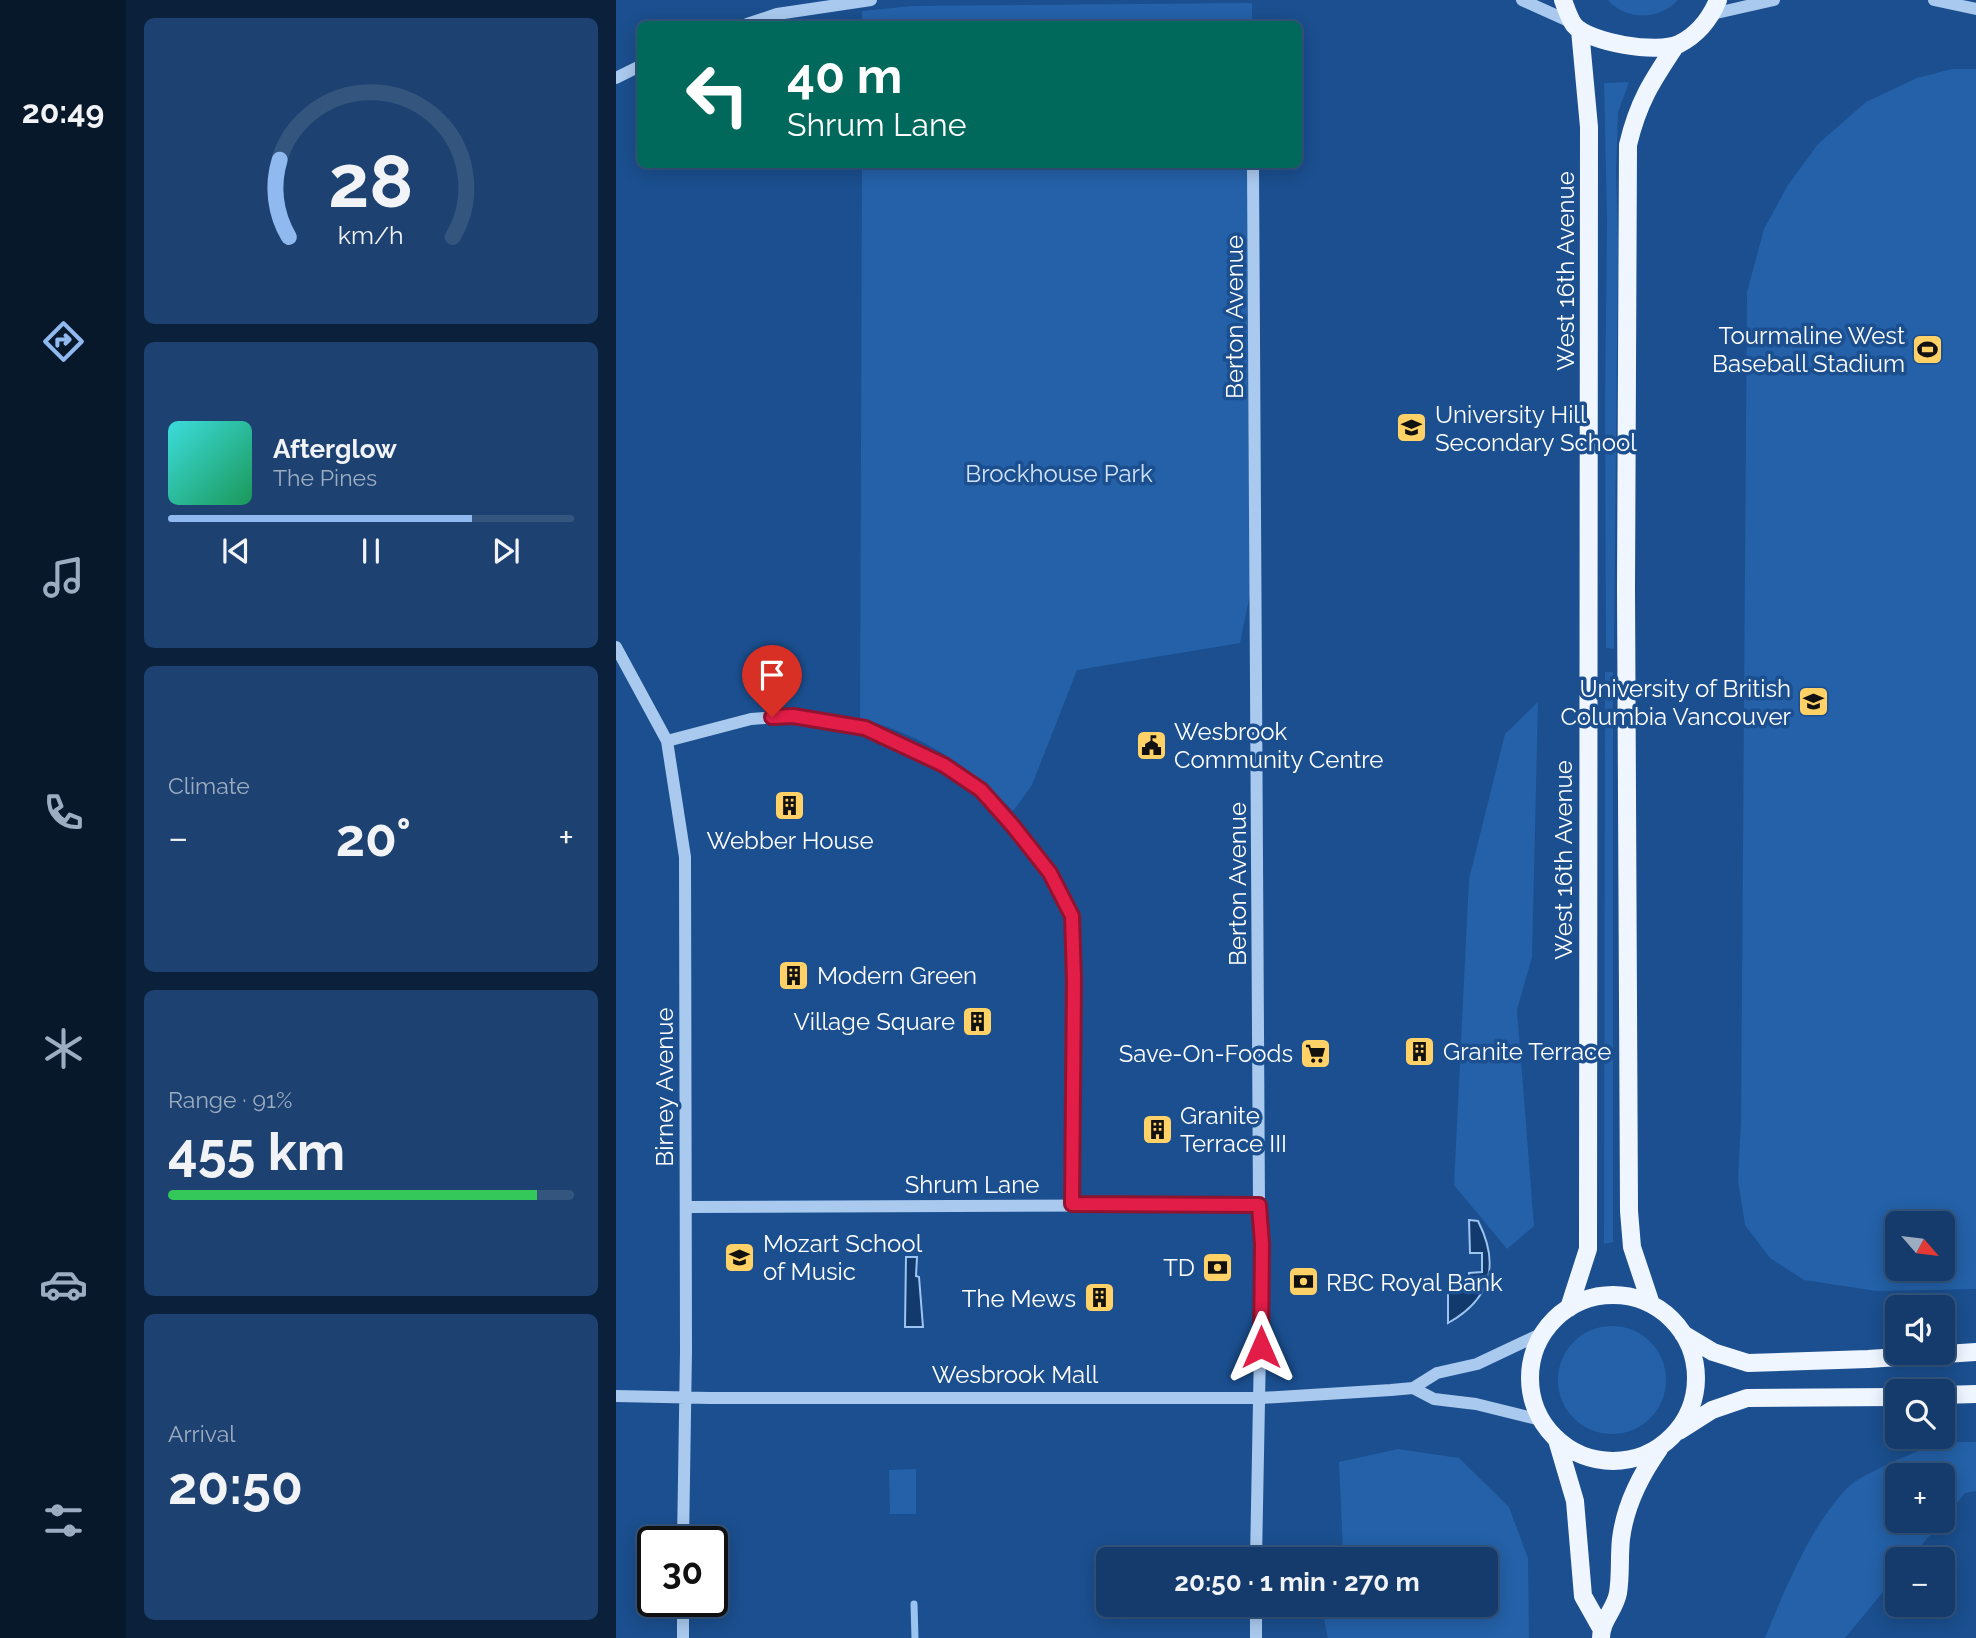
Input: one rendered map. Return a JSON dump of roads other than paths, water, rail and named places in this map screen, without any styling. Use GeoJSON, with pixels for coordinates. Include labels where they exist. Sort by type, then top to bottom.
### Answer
{"type":"FeatureCollection","features":[{"type":"Feature","properties":{"kind":"main road","name":"West 16th Avenue"},"geometry":{"type":"LineString","coordinates":[[1563,0],[1576,27],[1589,115],[1590,165],[1588,1249],[1569,1308]]}},
{"type":"Feature","properties":{"kind":"main road"},"geometry":{"type":"LineString","coordinates":[[1651,1304],[1632,1247],[1629,1211],[1626,589],[1628,145],[1646,89],[1676,46],[1694,34],[1715,7]]}},
{"type":"Feature","properties":{"kind":"main road"},"geometry":{"type":"LineString","coordinates":[[1576,27],[1623,46],[1676,46]]}},
{"type":"Feature","properties":{"kind":"main road"},"geometry":{"type":"LineString","coordinates":[[1661,1447],[1643,1456],[1612,1462],[1579,1454],[1557,1440],[1541,1420],[1532,1399],[1530,1376],[1535,1350],[1555,1319],[1583,1301],[1613,1295],[1628,1296],[1664,1312],[1683,1334],[1692,1351],[1696,1383],[1686,1418],[1676,1433]]}},
{"type":"Feature","properties":{"kind":"main road"},"geometry":{"type":"LineString","coordinates":[[1683,1334],[1713,1352],[1748,1363],[1976,1352]]}},
{"type":"Feature","properties":{"kind":"main road"},"geometry":{"type":"LineString","coordinates":[[1955,1395],[1976,1394]]}},
{"type":"Feature","properties":{"kind":"main road"},"geometry":{"type":"LineString","coordinates":[[1601,1633],[1618,1596],[1621,1538],[1629,1504],[1646,1468],[1661,1447],[1676,1433],[1712,1410],[1747,1398],[1885,1397]]}},
{"type":"Feature","properties":{"kind":"main road"},"geometry":{"type":"LineString","coordinates":[[1557,1440],[1575,1502],[1583,1596],[1601,1633]]}},
{"type":"Feature","properties":{"kind":"street"},"geometry":{"type":"LineString","coordinates":[[756,21],[777,14],[872,0]]}},
{"type":"Feature","properties":{"kind":"street"},"geometry":{"type":"LineString","coordinates":[[1522,0],[1576,27]]}},
{"type":"Feature","properties":{"kind":"street"},"geometry":{"type":"LineString","coordinates":[[1715,7],[1774,0]]}},
{"type":"Feature","properties":{"kind":"street"},"geometry":{"type":"LineString","coordinates":[[1934,0],[1976,9]]}},
{"type":"Feature","properties":{"kind":"street"},"geometry":{"type":"LineString","coordinates":[[616,78],[637,68]]}},
{"type":"Feature","properties":{"kind":"street","name":"Berton Avenue"},"geometry":{"type":"LineString","coordinates":[[1253,168],[1259,1205],[1262,1244],[1256,1547]]}},
{"type":"Feature","properties":{"kind":"street","name":"Birney Avenue"},"geometry":{"type":"LineString","coordinates":[[616,647],[667,741],[685,857],[683,1526]]}},
{"type":"Feature","properties":{"kind":"street"},"geometry":{"type":"LineString","coordinates":[[667,741],[751,719],[793,716],[865,728],[944,765],[981,790],[1013,826],[1050,873],[1072,916],[1072,1204]]}},
{"type":"Feature","properties":{"kind":"street","name":"Shrum Lane"},"geometry":{"type":"LineString","coordinates":[[686,1207],[1259,1205]]}},
{"type":"Feature","properties":{"kind":"street","name":"Wesbrook Mall"},"geometry":{"type":"LineString","coordinates":[[616,1396],[1261,1398],[1413,1388],[1437,1373],[1477,1364],[1544,1333]]}},
{"type":"Feature","properties":{"kind":"street","name":"Wesbrook Mall"},"geometry":{"type":"LineString","coordinates":[[1413,1388],[1434,1399],[1476,1404],[1541,1420]]}},
{"type":"Feature","properties":{"kind":"street"},"geometry":{"type":"LineString","coordinates":[[682,1617],[683,1638]]}},
{"type":"Feature","properties":{"kind":"street"},"geometry":{"type":"LineString","coordinates":[[1256,1617],[1256,1638]]}},
{"type":"Feature","properties":{"kind":"waterway"},"geometry":{"type":"LineString","coordinates":[[914,1604],[915,1638]]}},
{"type":"Feature","properties":{"kind":"place","name":"Tourmaline West Baseball Stadium"},"geometry":{"type":"Point","coordinates":[1928,349]}},
{"type":"Feature","properties":{"kind":"place","name":"University Hill Secondary School"},"geometry":{"type":"Point","coordinates":[1412,428]}},
{"type":"Feature","properties":{"kind":"place","name":"University of British Columbia Vancouver"},"geometry":{"type":"Point","coordinates":[1814,702]}},
{"type":"Feature","properties":{"kind":"place","name":"Wesbrook Community Centre"},"geometry":{"type":"Point","coordinates":[1151,745]}},
{"type":"Feature","properties":{"kind":"place","name":"Webber House"},"geometry":{"type":"Point","coordinates":[790,806]}},
{"type":"Feature","properties":{"kind":"place","name":"Modern Green"},"geometry":{"type":"Point","coordinates":[794,975]}},
{"type":"Feature","properties":{"kind":"place","name":"Village Square"},"geometry":{"type":"Point","coordinates":[978,1021]}},
{"type":"Feature","properties":{"kind":"place","name":"Granite Terrace"},"geometry":{"type":"Point","coordinates":[1420,1051]}},
{"type":"Feature","properties":{"kind":"place","name":"Save-On-Foods"},"geometry":{"type":"Point","coordinates":[1316,1053]}},
{"type":"Feature","properties":{"kind":"place","name":"Granite Terrace III"},"geometry":{"type":"Point","coordinates":[1157,1129]}},
{"type":"Feature","properties":{"kind":"place","name":"Mozart School of Music"},"geometry":{"type":"Point","coordinates":[740,1257]}},
{"type":"Feature","properties":{"kind":"place","name":"TD"},"geometry":{"type":"Point","coordinates":[1218,1267]}},
{"type":"Feature","properties":{"kind":"place","name":"RBC Royal Bank"},"geometry":{"type":"Point","coordinates":[1303,1282]}},
{"type":"Feature","properties":{"kind":"place","name":"The Mews"},"geometry":{"type":"Point","coordinates":[1099,1298]}},
{"type":"Feature","properties":{"kind":"park label","name":"Brockhouse Park"},"geometry":{"type":"Point","coordinates":[1059,473]}}]}
